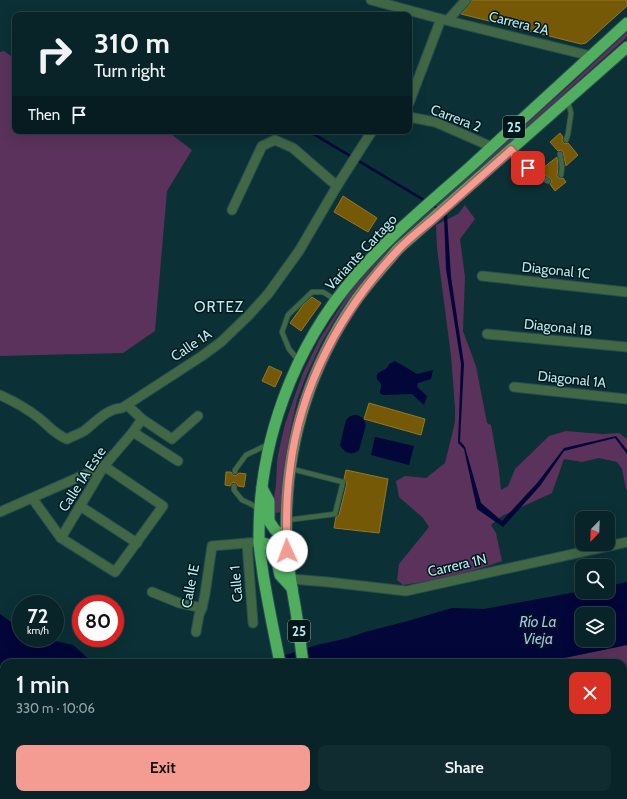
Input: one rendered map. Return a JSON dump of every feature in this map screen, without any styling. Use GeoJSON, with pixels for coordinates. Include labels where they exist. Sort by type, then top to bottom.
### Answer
{"type":"FeatureCollection","features":[{"type":"Feature","properties":{"kind":"highway","name":"Variante Cartago"},"geometry":{"type":"LineString","coordinates":[[279,659],[267,604],[258,542],[262,488],[270,444],[282,402],[299,361],[310,340],[336,300],[356,274],[389,240],[627,23]]}},
{"type":"Feature","properties":{"kind":"highway","name":"Variante Cartago"},"geometry":{"type":"LineString","coordinates":[[302,659],[287,551],[287,494],[298,424],[321,360],[355,302],[368,284],[398,249],[627,47]]}},
{"type":"Feature","properties":{"kind":"highway"},"geometry":{"type":"LineString","coordinates":[[262,488],[269,501],[269,521],[274,530],[287,536]]}},
{"type":"Feature","properties":{"kind":"highway"},"geometry":{"type":"LineString","coordinates":[[258,542],[267,544],[273,549],[276,553],[280,575],[292,583]]}},
{"type":"Feature","properties":{"kind":"street","name":"Carrera 2A"},"geometry":{"type":"LineString","coordinates":[[371,0],[591,56]]}},
{"type":"Feature","properties":{"kind":"street"},"geometry":{"type":"LineString","coordinates":[[412,96],[445,19],[466,0]]}},
{"type":"Feature","properties":{"kind":"street","name":"Carrera 2"},"geometry":{"type":"LineString","coordinates":[[412,118],[435,122],[492,147]]}},
{"type":"Feature","properties":{"kind":"street","name":"Calle 1A"},"geometry":{"type":"LineString","coordinates":[[0,395],[8,398],[38,417],[59,436],[67,439],[83,432],[109,411],[128,405],[202,356],[221,342],[268,294],[299,251],[337,186],[370,134]]}},
{"type":"Feature","properties":{"kind":"street"},"geometry":{"type":"LineString","coordinates":[[232,210],[262,146],[275,140],[293,148],[337,186]]}},
{"type":"Feature","properties":{"kind":"street","name":"Diagonal 1C"},"geometry":{"type":"LineString","coordinates":[[482,276],[627,292]]}},
{"type":"Feature","properties":{"kind":"street","name":"Diagonal 1B"},"geometry":{"type":"LineString","coordinates":[[487,334],[627,347]]}},
{"type":"Feature","properties":{"kind":"street","name":"Diagonal 1A"},"geometry":{"type":"LineString","coordinates":[[514,388],[627,399]]}},
{"type":"Feature","properties":{"kind":"street"},"geometry":{"type":"LineString","coordinates":[[128,405],[142,419],[172,439],[198,416]]}},
{"type":"Feature","properties":{"kind":"street","name":"Calle 1A Este"},"geometry":{"type":"LineString","coordinates":[[61,538],[104,466],[142,419]]}},
{"type":"Feature","properties":{"kind":"street"},"geometry":{"type":"LineString","coordinates":[[133,432],[178,461]]}},
{"type":"Feature","properties":{"kind":"street"},"geometry":{"type":"LineString","coordinates":[[0,512],[104,466],[163,506],[115,572],[61,538],[32,498]]}},
{"type":"Feature","properties":{"kind":"street"},"geometry":{"type":"LineString","coordinates":[[80,506],[137,543]]}},
{"type":"Feature","properties":{"kind":"street"},"geometry":{"type":"LineString","coordinates":[[247,543],[258,542]]}},
{"type":"Feature","properties":{"kind":"street","name":"Carrera 1N"},"geometry":{"type":"LineString","coordinates":[[292,583],[328,582],[406,591],[627,542]]}},
{"type":"Feature","properties":{"kind":"street","name":"Calle 1E"},"geometry":{"type":"LineString","coordinates":[[196,632],[205,594],[212,546],[247,543]]}},
{"type":"Feature","properties":{"kind":"street","name":"Calle 1"},"geometry":{"type":"LineString","coordinates":[[247,543],[253,623]]}},
{"type":"Feature","properties":{"kind":"street"},"geometry":{"type":"LineString","coordinates":[[152,592],[179,603],[202,608]]}},
{"type":"Feature","properties":{"kind":"lane"},"geometry":{"type":"LineString","coordinates":[[566,140],[571,113],[567,99]]}},
{"type":"Feature","properties":{"kind":"lane"},"geometry":{"type":"LineString","coordinates":[[511,150],[521,163],[535,174],[548,181]]}},
{"type":"Feature","properties":{"kind":"lane"},"geometry":{"type":"LineString","coordinates":[[560,154],[562,167],[561,175]]}},
{"type":"Feature","properties":{"kind":"lane"},"geometry":{"type":"LineString","coordinates":[[299,361],[289,349],[282,332],[288,315],[312,292],[323,292],[336,300]]}},
{"type":"Feature","properties":{"kind":"lane"},"geometry":{"type":"LineString","coordinates":[[235,472],[246,455],[270,444]]}},
{"type":"Feature","properties":{"kind":"lane"},"geometry":{"type":"LineString","coordinates":[[286,520],[335,514],[343,482],[290,468]]}},
{"type":"Feature","properties":{"kind":"lane"},"geometry":{"type":"LineString","coordinates":[[234,486],[234,490],[242,500],[260,510]]}},
{"type":"Feature","properties":{"kind":"shaded area"},"geometry":{"type":"Polygon","coordinates":[[[627,32],[627,37],[403,239],[371,270],[349,299],[322,342],[306,376],[297,400],[286,456],[282,488],[283,508],[281,512],[276,513],[272,510],[276,485],[278,455],[285,424],[303,373],[319,340],[347,296],[370,268],[401,237],[627,32]]]}},
{"type":"Feature","properties":{"kind":"shaded area"},"geometry":{"type":"Polygon","coordinates":[[[4,51],[12,57],[12,134],[171,134],[192,150],[167,191],[155,331],[123,353],[0,356],[0,52],[4,51]]]}},
{"type":"Feature","properties":{"kind":"shaded area"},"geometry":{"type":"Polygon","coordinates":[[[465,205],[475,219],[460,239],[465,277],[463,331],[476,366],[487,423],[491,425],[501,490],[508,486],[515,469],[549,436],[566,431],[602,434],[619,433],[627,439],[627,489],[622,469],[617,462],[599,458],[582,462],[564,459],[552,493],[502,516],[491,525],[496,533],[502,561],[453,576],[403,585],[397,580],[399,564],[429,527],[423,518],[399,497],[396,481],[405,476],[426,478],[445,463],[455,422],[451,356],[437,248],[436,225],[458,214],[465,205]]]}},
{"type":"Feature","properties":{"kind":"shaded area"},"geometry":{"type":"Polygon","coordinates":[[[627,645],[627,659],[559,659],[627,645]]]}},
{"type":"Feature","properties":{"kind":"water"},"geometry":{"type":"Polygon","coordinates":[[[311,134],[316,134],[443,210],[447,215],[451,277],[464,364],[460,441],[465,447],[481,503],[502,521],[538,482],[564,448],[616,436],[627,450],[627,454],[615,438],[564,451],[540,486],[503,527],[477,509],[464,449],[458,443],[461,364],[446,269],[444,216],[440,211],[311,134]]]}},
{"type":"Feature","properties":{"kind":"water"},"geometry":{"type":"Polygon","coordinates":[[[395,361],[417,374],[433,370],[431,379],[418,383],[417,387],[427,396],[424,405],[412,394],[384,395],[380,393],[381,386],[377,376],[379,372],[386,369],[389,364],[395,361]]]}},
{"type":"Feature","properties":{"kind":"water"},"geometry":{"type":"Polygon","coordinates":[[[353,415],[363,418],[366,425],[359,450],[354,453],[348,453],[340,445],[346,420],[353,415]]]}},
{"type":"Feature","properties":{"kind":"water"},"geometry":{"type":"Polygon","coordinates":[[[375,437],[414,446],[409,465],[371,455],[375,437]]]}},
{"type":"Feature","properties":{"kind":"water","name":"Río La Vieja"},"geometry":{"type":"Polygon","coordinates":[[[627,582],[627,645],[559,659],[273,659],[317,645],[348,638],[452,608],[484,609],[575,592],[575,599],[615,599],[615,585],[627,582]]]}},
{"type":"Feature","properties":{"kind":"water"},"geometry":{"type":"Polygon","coordinates":[[[0,614],[12,623],[12,647],[64,647],[64,643],[72,645],[72,647],[75,647],[89,659],[0,659],[0,614]]]}},
{"type":"Feature","properties":{"kind":"building"},"geometry":{"type":"Polygon","coordinates":[[[472,0],[627,0],[627,6],[586,43],[581,44],[461,14],[472,0]]]}},
{"type":"Feature","properties":{"kind":"building"},"geometry":{"type":"Polygon","coordinates":[[[560,133],[563,137],[563,142],[565,144],[568,143],[578,155],[566,166],[563,152],[561,150],[558,151],[550,142],[560,133]]]}},
{"type":"Feature","properties":{"kind":"building"},"geometry":{"type":"Polygon","coordinates":[[[557,157],[557,176],[560,179],[563,178],[566,182],[555,191],[550,184],[552,181],[551,179],[539,171],[557,157]]]}},
{"type":"Feature","properties":{"kind":"building"},"geometry":{"type":"Polygon","coordinates":[[[343,196],[377,218],[368,232],[334,212],[343,196]]]}},
{"type":"Feature","properties":{"kind":"building"},"geometry":{"type":"Polygon","coordinates":[[[312,297],[321,303],[301,331],[290,323],[303,305],[312,297]]]}},
{"type":"Feature","properties":{"kind":"building"},"geometry":{"type":"Polygon","coordinates":[[[269,366],[282,372],[275,387],[262,381],[269,366]]]}},
{"type":"Feature","properties":{"kind":"building"},"geometry":{"type":"Polygon","coordinates":[[[369,403],[425,419],[421,435],[364,419],[369,403]]]}},
{"type":"Feature","properties":{"kind":"building"},"geometry":{"type":"Polygon","coordinates":[[[346,470],[388,479],[379,533],[334,528],[347,483],[344,479],[346,470]]]}},
{"type":"Feature","properties":{"kind":"building"},"geometry":{"type":"Polygon","coordinates":[[[226,472],[231,472],[235,476],[239,473],[246,474],[244,487],[238,486],[234,482],[230,486],[225,485],[226,472]]]}},
{"type":"Feature","properties":{"kind":"district","name":"ORTEZ"},"geometry":{"type":"Point","coordinates":[219,307]}},
{"type":"Feature","properties":{"kind":"route"},"geometry":{"type":"LineString","coordinates":[[287,551],[287,494],[298,424],[312,381],[321,360],[342,321],[368,284],[398,249],[511,150],[521,163],[528,168]]}}]}
